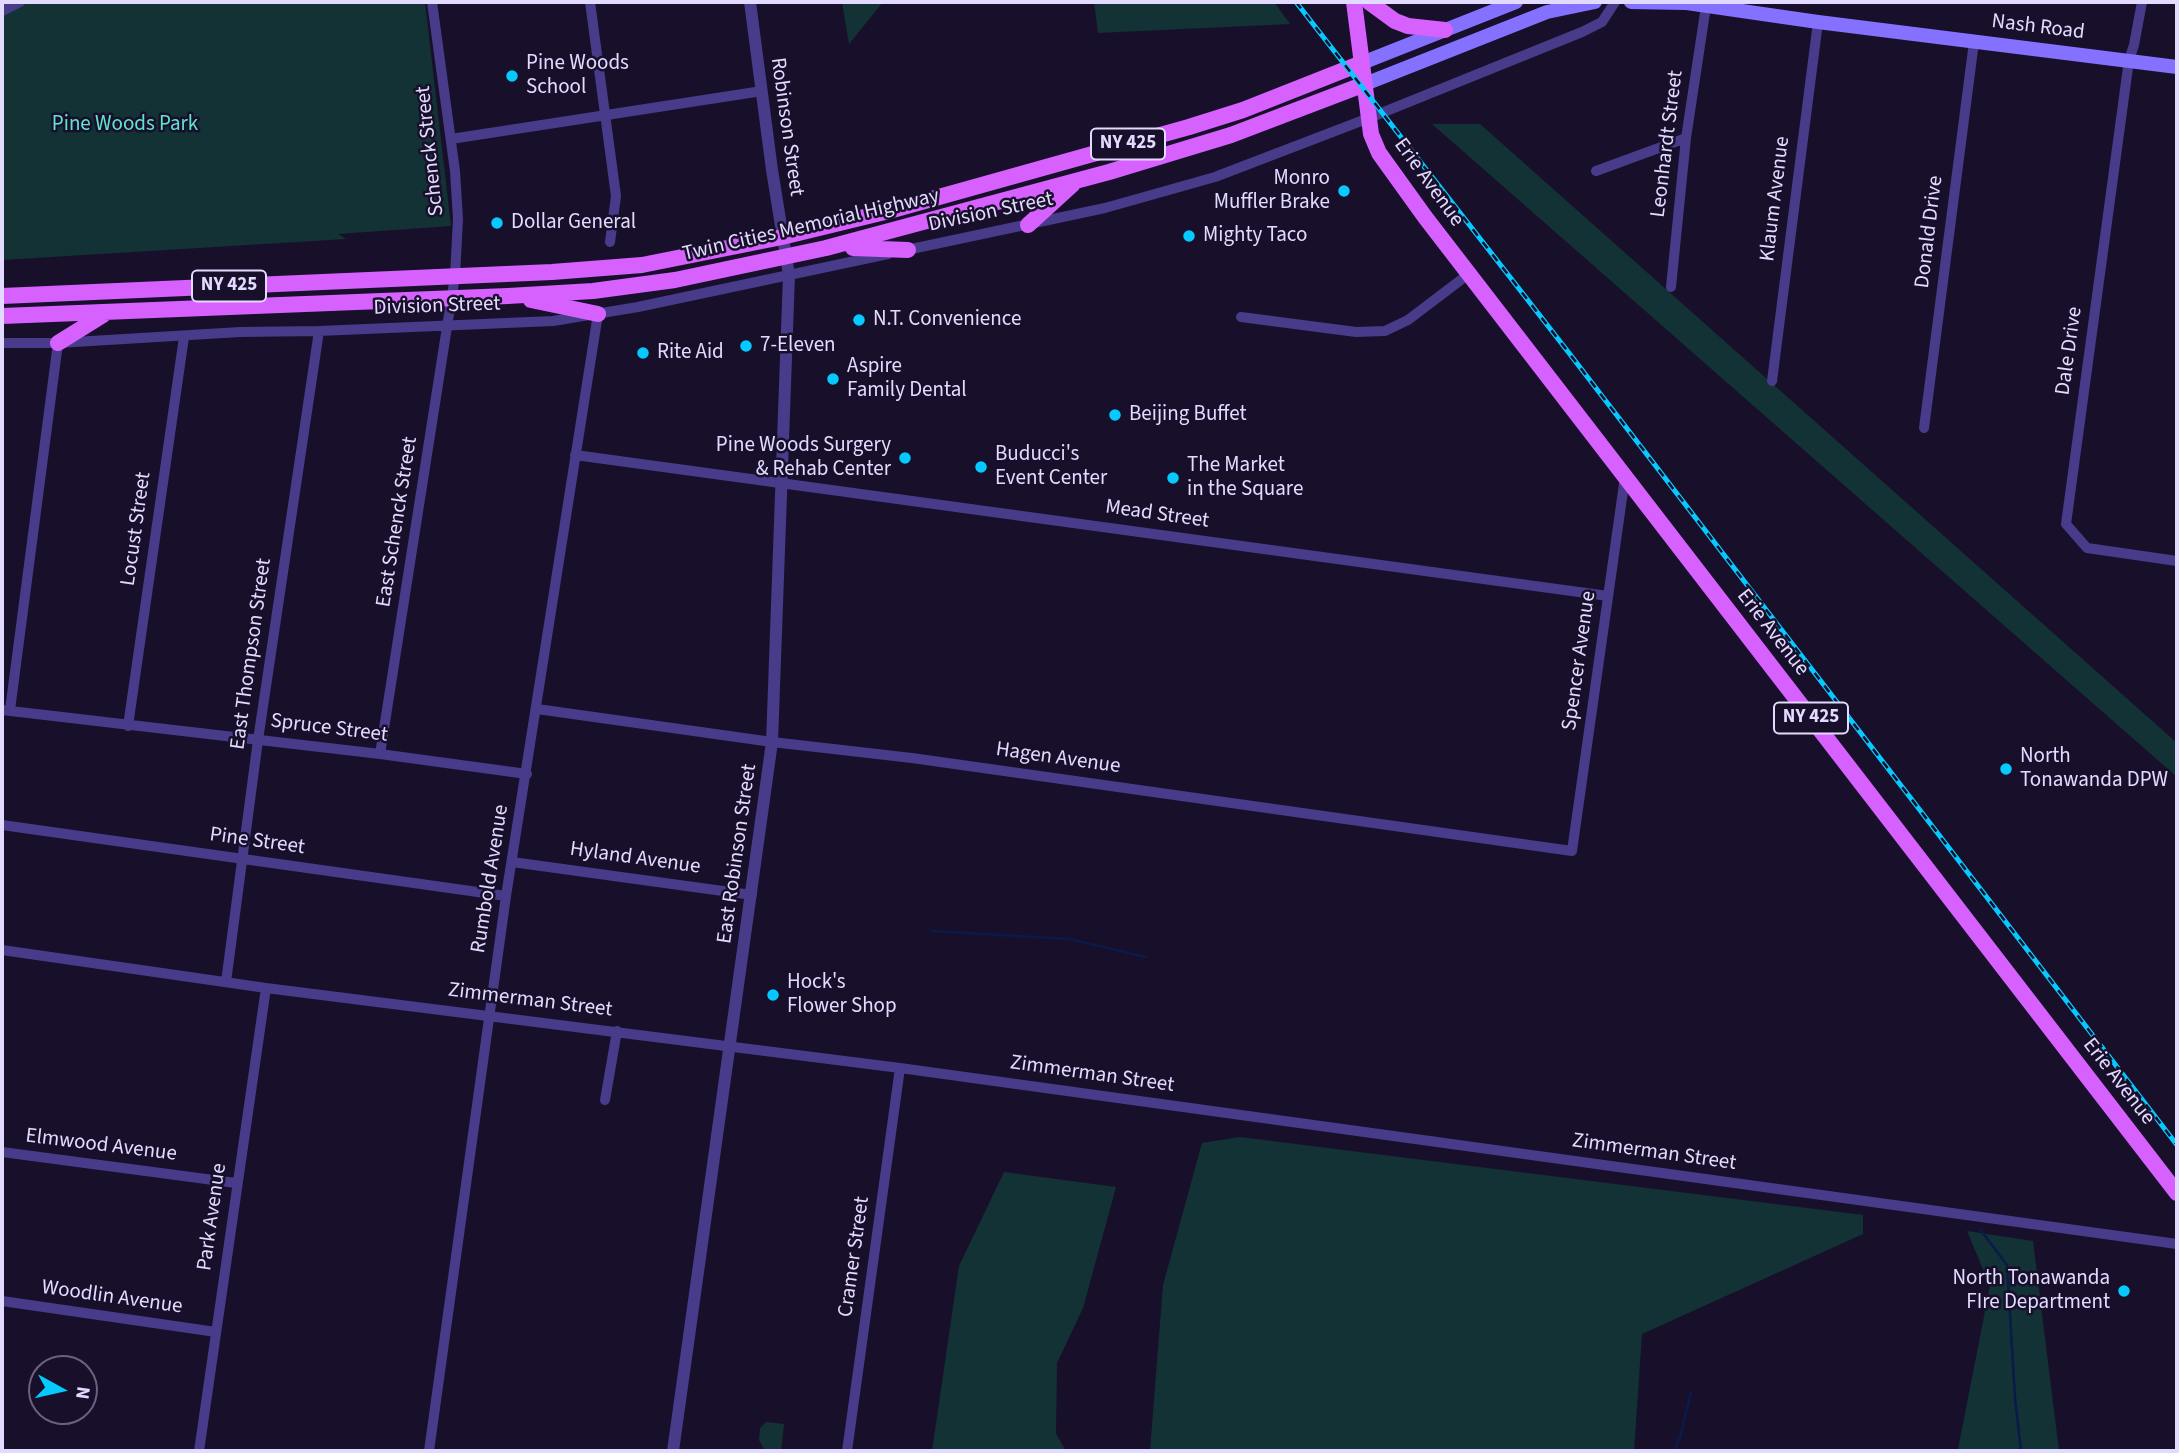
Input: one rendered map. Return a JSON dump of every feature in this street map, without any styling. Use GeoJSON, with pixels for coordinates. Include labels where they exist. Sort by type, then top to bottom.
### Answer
{"type":"FeatureCollection","features":[{"type":"Feature","properties":{"kind":"main road"},"geometry":{"type":"LineString","coordinates":[[1354,2],[1362,63]]}},
{"type":"Feature","properties":{"kind":"main road"},"geometry":{"type":"LineString","coordinates":[[1369,2],[1395,21],[1408,26],[1445,30]]}},
{"type":"Feature","properties":{"kind":"main road","name":"Twin Cities Memorial Highway"},"geometry":{"type":"LineString","coordinates":[[2,296],[585,270],[642,265],[782,237],[889,211],[1189,127],[1243,110],[1516,2]]}},
{"type":"Feature","properties":{"kind":"main road","name":"Twin Cities Memorial Highway"},"geometry":{"type":"LineString","coordinates":[[2,316],[106,314],[508,296],[593,291],[675,280],[826,248],[1231,135],[1547,12],[1595,2]]}},
{"type":"Feature","properties":{"kind":"main road"},"geometry":{"type":"LineString","coordinates":[[1632,2],[1683,2]]}},
{"type":"Feature","properties":{"kind":"main road","name":"Nash Road"},"geometry":{"type":"LineString","coordinates":[[1683,2],[1818,22],[2177,67]]}},
{"type":"Feature","properties":{"kind":"main road","name":"NY 425"},"geometry":{"type":"LineString","coordinates":[[1362,63],[1365,84]]}},
{"type":"Feature","properties":{"kind":"main road","name":"Erie Avenue"},"geometry":{"type":"LineString","coordinates":[[1365,84],[1371,134],[1379,153],[2177,1193]]}},
{"type":"Feature","properties":{"kind":"main road"},"geometry":{"type":"LineString","coordinates":[[1028,225],[1077,180]]}},
{"type":"Feature","properties":{"kind":"main road"},"geometry":{"type":"LineString","coordinates":[[826,248],[883,247],[908,250]]}},
{"type":"Feature","properties":{"kind":"main road"},"geometry":{"type":"LineString","coordinates":[[508,296],[598,314]]}},
{"type":"Feature","properties":{"kind":"main road"},"geometry":{"type":"LineString","coordinates":[[58,344],[106,314]]}},
{"type":"Feature","properties":{"kind":"street"},"geometry":{"type":"LineString","coordinates":[[2,11],[20,2]]}},
{"type":"Feature","properties":{"kind":"street","name":"Schenck Street"},"geometry":{"type":"LineString","coordinates":[[432,2],[458,209],[454,297]]}},
{"type":"Feature","properties":{"kind":"street"},"geometry":{"type":"LineString","coordinates":[[590,2],[616,196],[610,242]]}},
{"type":"Feature","properties":{"kind":"street","name":"Robinson Street"},"geometry":{"type":"LineString","coordinates":[[750,2],[786,257]]}},
{"type":"Feature","properties":{"kind":"street","name":"Division Street"},"geometry":{"type":"LineString","coordinates":[[2,344],[58,344],[240,332],[553,321],[1028,225],[1105,208],[1192,184],[1369,118],[1594,27],[1605,18],[1615,2]]}},
{"type":"Feature","properties":{"kind":"street","name":"Dale Drive"},"geometry":{"type":"LineString","coordinates":[[2142,2],[2129,60],[2066,524],[2087,548],[2177,561]]}},
{"type":"Feature","properties":{"kind":"street","name":"Leonhardt Street"},"geometry":{"type":"LineString","coordinates":[[1671,287],[1686,138],[1706,6]]}},
{"type":"Feature","properties":{"kind":"street","name":"Klaum Avenue"},"geometry":{"type":"LineString","coordinates":[[1772,381],[1818,22]]}},
{"type":"Feature","properties":{"kind":"street","name":"Donald Drive"},"geometry":{"type":"LineString","coordinates":[[1924,428],[1974,42]]}},
{"type":"Feature","properties":{"kind":"street"},"geometry":{"type":"LineString","coordinates":[[451,139],[762,91]]}},
{"type":"Feature","properties":{"kind":"street"},"geometry":{"type":"LineString","coordinates":[[1596,171],[1686,138]]}},
{"type":"Feature","properties":{"kind":"street","name":"East Robinson Street"},"geometry":{"type":"LineString","coordinates":[[673,1451],[772,742],[789,275],[786,257]]}},
{"type":"Feature","properties":{"kind":"street"},"geometry":{"type":"LineString","coordinates":[[1241,317],[1356,332],[1385,331],[1408,320],[1470,273]]}},
{"type":"Feature","properties":{"kind":"street","name":"East Schenck Street"},"geometry":{"type":"LineString","coordinates":[[380,754],[454,297]]}},
{"type":"Feature","properties":{"kind":"street","name":"Rumbold Avenue"},"geometry":{"type":"LineString","coordinates":[[429,1451],[506,896],[598,314]]}},
{"type":"Feature","properties":{"kind":"street","name":"East Thompson Street"},"geometry":{"type":"LineString","coordinates":[[226,982],[258,740],[319,331]]}},
{"type":"Feature","properties":{"kind":"street","name":"Locust Street"},"geometry":{"type":"LineString","coordinates":[[128,726],[184,337]]}},
{"type":"Feature","properties":{"kind":"street"},"geometry":{"type":"LineString","coordinates":[[6,710],[58,344]]}},
{"type":"Feature","properties":{"kind":"street","name":"Mead Street"},"geometry":{"type":"LineString","coordinates":[[575,455],[1608,596]]}},
{"type":"Feature","properties":{"kind":"street","name":"Spencer Avenue"},"geometry":{"type":"LineString","coordinates":[[1572,851],[1625,477]]}},
{"type":"Feature","properties":{"kind":"street","name":"Hagen Avenue"},"geometry":{"type":"LineString","coordinates":[[537,709],[772,742],[912,758],[1572,851]]}},
{"type":"Feature","properties":{"kind":"street","name":"Spruce Street"},"geometry":{"type":"LineString","coordinates":[[6,710],[527,774]]}},
{"type":"Feature","properties":{"kind":"street","name":"Pine Street"},"geometry":{"type":"LineString","coordinates":[[2,825],[506,896]]}},
{"type":"Feature","properties":{"kind":"street","name":"Hyland Avenue"},"geometry":{"type":"LineString","coordinates":[[512,862],[752,895]]}},
{"type":"Feature","properties":{"kind":"street","name":"Zimmerman Street"},"geometry":{"type":"LineString","coordinates":[[2,950],[266,988],[900,1068],[2177,1244]]}},
{"type":"Feature","properties":{"kind":"street","name":"Park Avenue"},"geometry":{"type":"LineString","coordinates":[[199,1451],[266,988]]}},
{"type":"Feature","properties":{"kind":"street"},"geometry":{"type":"LineString","coordinates":[[606,1100],[617,1031]]}},
{"type":"Feature","properties":{"kind":"street","name":"Cramer Street"},"geometry":{"type":"LineString","coordinates":[[847,1451],[900,1068]]}},
{"type":"Feature","properties":{"kind":"street","name":"Elmwood Avenue"},"geometry":{"type":"LineString","coordinates":[[2,1152],[236,1183]]}},
{"type":"Feature","properties":{"kind":"street","name":"Woodlin Avenue"},"geometry":{"type":"LineString","coordinates":[[2,1301],[216,1332]]}},
{"type":"Feature","properties":{"kind":"green space","name":"Pine Woods Park"},"geometry":{"type":"Polygon","coordinates":[[[20,2],[425,2],[451,226],[338,234],[346,239],[2,260],[2,11],[20,2]]]}},
{"type":"Feature","properties":{"kind":"green space"},"geometry":{"type":"Polygon","coordinates":[[[842,2],[883,2],[849,44],[842,2]]]}},
{"type":"Feature","properties":{"kind":"green space"},"geometry":{"type":"Polygon","coordinates":[[[1094,2],[1274,2],[1290,24],[1098,33],[1094,2]]]}},
{"type":"Feature","properties":{"kind":"green space"},"geometry":{"type":"Polygon","coordinates":[[[1432,124],[1480,124],[2177,743],[2177,777],[1432,124]]]}},
{"type":"Feature","properties":{"kind":"green space"},"geometry":{"type":"Polygon","coordinates":[[[1240,1137],[1863,1215],[1863,1234],[1642,1334],[1634,1451],[1150,1451],[1163,1285],[1202,1143],[1240,1137]]]}},
{"type":"Feature","properties":{"kind":"green space"},"geometry":{"type":"Polygon","coordinates":[[[1004,1172],[1116,1187],[1083,1308],[1057,1363],[1056,1434],[1066,1451],[932,1451],[959,1266],[1004,1172]]]}},
{"type":"Feature","properties":{"kind":"green space"},"geometry":{"type":"Polygon","coordinates":[[[1967,1231],[2033,1241],[2059,1451],[1953,1451],[1958,1449],[1990,1286],[1967,1231]]]}},
{"type":"Feature","properties":{"kind":"green space"},"geometry":{"type":"Polygon","coordinates":[[[766,1422],[784,1424],[781,1451],[764,1449],[759,1440],[760,1428],[766,1422]]]}},
{"type":"Feature","properties":{"kind":"waterway"},"geometry":{"type":"LineString","coordinates":[[932,931],[1069,939],[1146,957]]}},
{"type":"Feature","properties":{"kind":"waterway"},"geometry":{"type":"LineString","coordinates":[[1980,1229],[2007,1265],[2021,1451]]}},
{"type":"Feature","properties":{"kind":"waterway"},"geometry":{"type":"LineString","coordinates":[[1674,1451],[1691,1392]]}},
{"type":"Feature","properties":{"kind":"railway"},"geometry":{"type":"LineString","coordinates":[[1296,2],[2177,1145]]}},
{"type":"Feature","properties":{"kind":"place","name":"Pine Woods School"},"geometry":{"type":"Point","coordinates":[512,76]}},
{"type":"Feature","properties":{"kind":"place","name":"Monro Muffler Brake"},"geometry":{"type":"Point","coordinates":[1344,191]}},
{"type":"Feature","properties":{"kind":"place","name":"Dollar General"},"geometry":{"type":"Point","coordinates":[497,223]}},
{"type":"Feature","properties":{"kind":"place","name":"Mighty Taco"},"geometry":{"type":"Point","coordinates":[1189,236]}},
{"type":"Feature","properties":{"kind":"place","name":"N.T. Convenience"},"geometry":{"type":"Point","coordinates":[859,320]}},
{"type":"Feature","properties":{"kind":"place","name":"7-Eleven"},"geometry":{"type":"Point","coordinates":[746,346]}},
{"type":"Feature","properties":{"kind":"place","name":"Rite Aid"},"geometry":{"type":"Point","coordinates":[643,353]}},
{"type":"Feature","properties":{"kind":"place","name":"Aspire Family Dental"},"geometry":{"type":"Point","coordinates":[833,379]}},
{"type":"Feature","properties":{"kind":"place","name":"Beijing Buffet"},"geometry":{"type":"Point","coordinates":[1115,415]}},
{"type":"Feature","properties":{"kind":"place","name":"Pine Woods Surgery & Rehab Center"},"geometry":{"type":"Point","coordinates":[905,458]}},
{"type":"Feature","properties":{"kind":"place","name":"Buducci's Event Center"},"geometry":{"type":"Point","coordinates":[981,467]}},
{"type":"Feature","properties":{"kind":"place","name":"The Market in the Square"},"geometry":{"type":"Point","coordinates":[1173,478]}},
{"type":"Feature","properties":{"kind":"place","name":"North Tonawanda DPW"},"geometry":{"type":"Point","coordinates":[2006,769]}},
{"type":"Feature","properties":{"kind":"place","name":"Hock's Flower Shop"},"geometry":{"type":"Point","coordinates":[773,995]}},
{"type":"Feature","properties":{"kind":"place","name":"North Tonawanda FIre Department"},"geometry":{"type":"Point","coordinates":[2124,1291]}}]}
